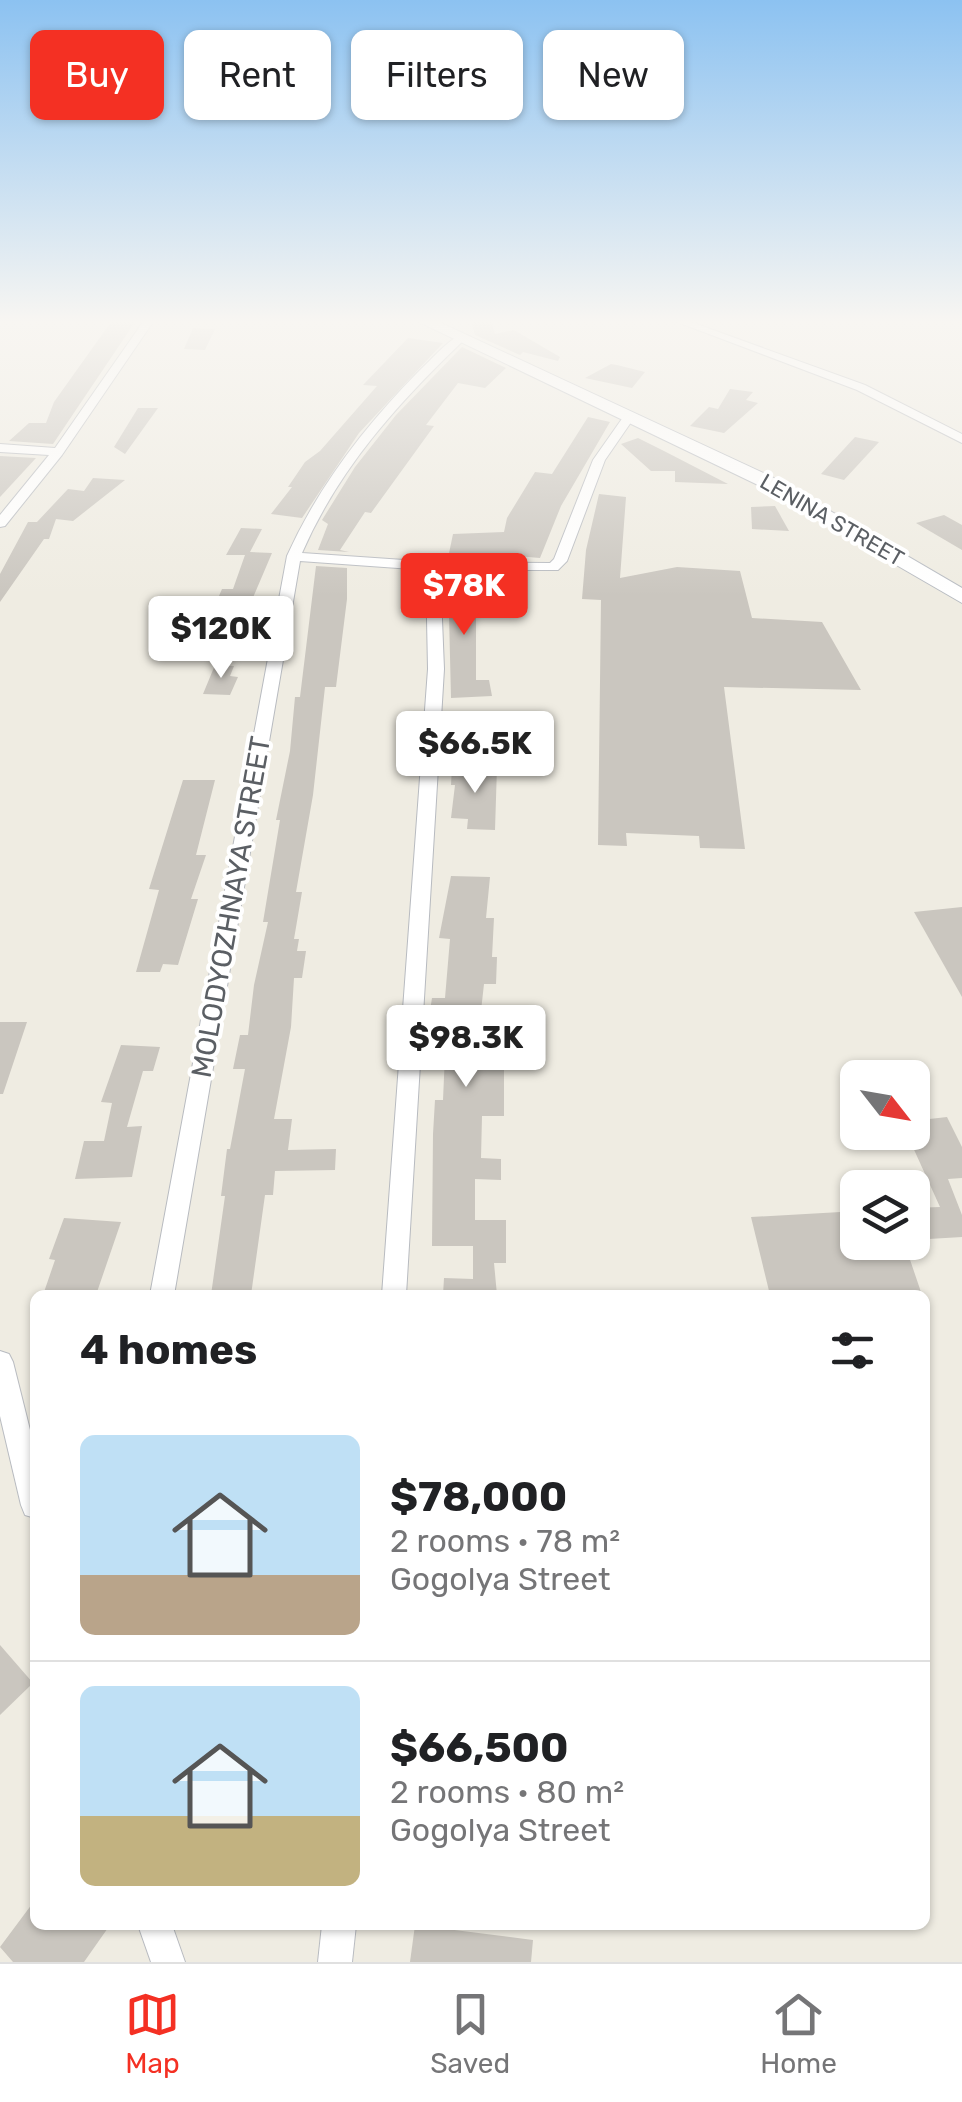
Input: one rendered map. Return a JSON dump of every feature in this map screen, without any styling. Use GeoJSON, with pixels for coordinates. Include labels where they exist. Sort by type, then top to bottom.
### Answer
{"type":"FeatureCollection","features":[{"type":"Feature","properties":{"kind":"main road","name":"LENINA STREET"},"geometry":{"type":"LineString","coordinates":[[627,414],[765,480],[962,597]]}},
{"type":"Feature","properties":{"kind":"street"},"geometry":{"type":"LineString","coordinates":[[0,523],[85,414]]}},
{"type":"Feature","properties":{"kind":"street","name":"MOLODYOZHNAYA STREET"},"geometry":{"type":"LineString","coordinates":[[163,1290],[294,556],[308,521],[386,414]]}},
{"type":"Feature","properties":{"kind":"street"},"geometry":{"type":"LineString","coordinates":[[918,414],[962,439]]}},
{"type":"Feature","properties":{"kind":"street"},"geometry":{"type":"LineString","coordinates":[[294,556],[540,570],[560,562],[599,460],[630,415]]}},
{"type":"Feature","properties":{"kind":"street"},"geometry":{"type":"LineString","coordinates":[[0,448],[58,452]]}},
{"type":"Feature","properties":{"kind":"street"},"geometry":{"type":"LineString","coordinates":[[394,1290],[436,669],[433,566]]}},
{"type":"Feature","properties":{"kind":"street"},"geometry":{"type":"LineString","coordinates":[[0,1362],[30,1485]]}},
{"type":"Feature","properties":{"kind":"street"},"geometry":{"type":"LineString","coordinates":[[158,1930],[168,1962]]}},
{"type":"Feature","properties":{"kind":"street"},"geometry":{"type":"LineString","coordinates":[[335,1962],[338,1930]]}},
{"type":"Feature","properties":{"kind":"building"},"geometry":{"type":"Polygon","coordinates":[[[50,414],[73,414],[53,444],[9,441],[29,423],[46,423],[50,414]]]}},
{"type":"Feature","properties":{"kind":"building"},"geometry":{"type":"Polygon","coordinates":[[[135,414],[154,414],[125,454],[114,447],[135,414]]]}},
{"type":"Feature","properties":{"kind":"building"},"geometry":{"type":"Polygon","coordinates":[[[353,414],[377,414],[359,433],[302,518],[271,514],[305,462],[353,414]]]}},
{"type":"Feature","properties":{"kind":"building"},"geometry":{"type":"Polygon","coordinates":[[[435,414],[426,425],[434,426],[371,513],[365,512],[340,550],[349,552],[318,550],[328,524],[322,520],[355,467],[396,415],[435,414]]]}},
{"type":"Feature","properties":{"kind":"building"},"geometry":{"type":"Polygon","coordinates":[[[702,414],[746,414],[724,433],[690,426],[702,414]]]}},
{"type":"Feature","properties":{"kind":"building"},"geometry":{"type":"Polygon","coordinates":[[[588,417],[610,422],[561,506],[540,558],[484,553],[484,557],[448,558],[453,534],[504,532],[507,518],[535,472],[552,474],[588,417]]]}},
{"type":"Feature","properties":{"kind":"building"},"geometry":{"type":"Polygon","coordinates":[[[855,437],[879,442],[844,480],[821,474],[855,437]]]}},
{"type":"Feature","properties":{"kind":"building"},"geometry":{"type":"Polygon","coordinates":[[[638,438],[728,484],[675,482],[675,471],[651,471],[621,444],[638,438]]]}},
{"type":"Feature","properties":{"kind":"building"},"geometry":{"type":"Polygon","coordinates":[[[0,456],[36,458],[0,497],[0,456]]]}},
{"type":"Feature","properties":{"kind":"building"},"geometry":{"type":"Polygon","coordinates":[[[93,478],[125,480],[73,521],[56,519],[49,539],[44,539],[0,602],[0,574],[28,522],[37,522],[68,489],[84,491],[93,478]]]}},
{"type":"Feature","properties":{"kind":"building"},"geometry":{"type":"Polygon","coordinates":[[[599,494],[626,497],[620,578],[677,567],[740,571],[752,618],[822,622],[861,690],[724,687],[745,849],[700,848],[699,836],[626,833],[627,846],[598,845],[601,600],[582,599],[586,550],[599,494]]]}},
{"type":"Feature","properties":{"kind":"building"},"geometry":{"type":"Polygon","coordinates":[[[775,506],[789,531],[752,529],[751,507],[775,506]]]}},
{"type":"Feature","properties":{"kind":"building"},"geometry":{"type":"Polygon","coordinates":[[[944,515],[962,525],[962,550],[916,523],[944,515]]]}},
{"type":"Feature","properties":{"kind":"building"},"geometry":{"type":"Polygon","coordinates":[[[241,528],[262,529],[250,552],[272,553],[249,607],[239,607],[237,613],[212,612],[222,589],[233,589],[245,555],[226,555],[241,528]]]}},
{"type":"Feature","properties":{"kind":"building"},"geometry":{"type":"Polygon","coordinates":[[[316,566],[347,568],[336,687],[325,687],[313,795],[296,892],[302,892],[294,939],[299,939],[297,951],[306,951],[302,978],[294,978],[291,1027],[274,1119],[292,1119],[288,1150],[336,1149],[335,1170],[275,1171],[273,1195],[265,1195],[252,1290],[212,1290],[225,1196],[221,1196],[227,1149],[245,1069],[233,1069],[240,1035],[248,1035],[268,922],[263,922],[280,820],[276,820],[290,751],[295,697],[300,697],[316,566]]]}},
{"type":"Feature","properties":{"kind":"building"},"geometry":{"type":"Polygon","coordinates":[[[448,574],[476,574],[476,680],[489,680],[492,696],[451,698],[448,574]]]}},
{"type":"Feature","properties":{"kind":"building"},"geometry":{"type":"Polygon","coordinates":[[[215,665],[234,666],[230,676],[238,677],[230,695],[203,694],[215,665]]]}},
{"type":"Feature","properties":{"kind":"building"},"geometry":{"type":"Polygon","coordinates":[[[452,766],[497,767],[495,830],[467,829],[468,819],[451,818],[455,785],[451,785],[452,766]]]}},
{"type":"Feature","properties":{"kind":"building"},"geometry":{"type":"Polygon","coordinates":[[[183,780],[215,780],[196,855],[206,855],[191,899],[198,899],[178,965],[163,964],[160,972],[136,972],[159,890],[149,889],[183,780]]]}},
{"type":"Feature","properties":{"kind":"building"},"geometry":{"type":"Polygon","coordinates":[[[451,876],[490,877],[486,918],[494,918],[492,957],[497,957],[496,984],[484,984],[477,1047],[492,1047],[492,1068],[504,1068],[504,1116],[482,1116],[481,1158],[501,1159],[501,1180],[475,1179],[475,1220],[506,1220],[506,1263],[494,1263],[497,1290],[443,1290],[444,1278],[473,1279],[473,1246],[432,1246],[435,1100],[443,1100],[446,1031],[427,1030],[432,998],[445,998],[450,939],[439,938],[451,876]]]}},
{"type":"Feature","properties":{"kind":"building"},"geometry":{"type":"Polygon","coordinates":[[[962,907],[962,997],[914,912],[962,907]]]}},
{"type":"Feature","properties":{"kind":"building"},"geometry":{"type":"Polygon","coordinates":[[[0,1022],[27,1022],[3,1094],[0,1094],[0,1022]]]}},
{"type":"Feature","properties":{"kind":"building"},"geometry":{"type":"Polygon","coordinates":[[[121,1045],[160,1047],[153,1071],[143,1071],[127,1127],[142,1126],[132,1177],[75,1179],[84,1141],[104,1141],[112,1103],[101,1102],[121,1045]]]}},
{"type":"Feature","properties":{"kind":"building"},"geometry":{"type":"Polygon","coordinates":[[[947,1117],[962,1147],[962,1178],[948,1179],[962,1215],[962,1237],[930,1239],[930,1207],[940,1207],[930,1185],[930,1170],[923,1170],[914,1150],[930,1150],[930,1119],[947,1117]]]}},
{"type":"Feature","properties":{"kind":"building"},"geometry":{"type":"Polygon","coordinates":[[[840,1212],[840,1260],[910,1260],[920,1290],[769,1290],[751,1217],[840,1212]]]}},
{"type":"Feature","properties":{"kind":"building"},"geometry":{"type":"Polygon","coordinates":[[[64,1218],[121,1222],[98,1290],[45,1290],[55,1260],[49,1259],[64,1218]]]}},
{"type":"Feature","properties":{"kind":"building"},"geometry":{"type":"Polygon","coordinates":[[[0,1645],[30,1680],[30,1686],[0,1715],[0,1645]]]}},
{"type":"Feature","properties":{"kind":"building"},"geometry":{"type":"Polygon","coordinates":[[[30,1907],[30,1930],[106,1930],[84,1962],[13,1962],[0,1947],[30,1907]]]}},
{"type":"Feature","properties":{"kind":"building"},"geometry":{"type":"Polygon","coordinates":[[[414,1930],[454,1930],[533,1940],[531,1962],[410,1962],[414,1930]]]}}]}
